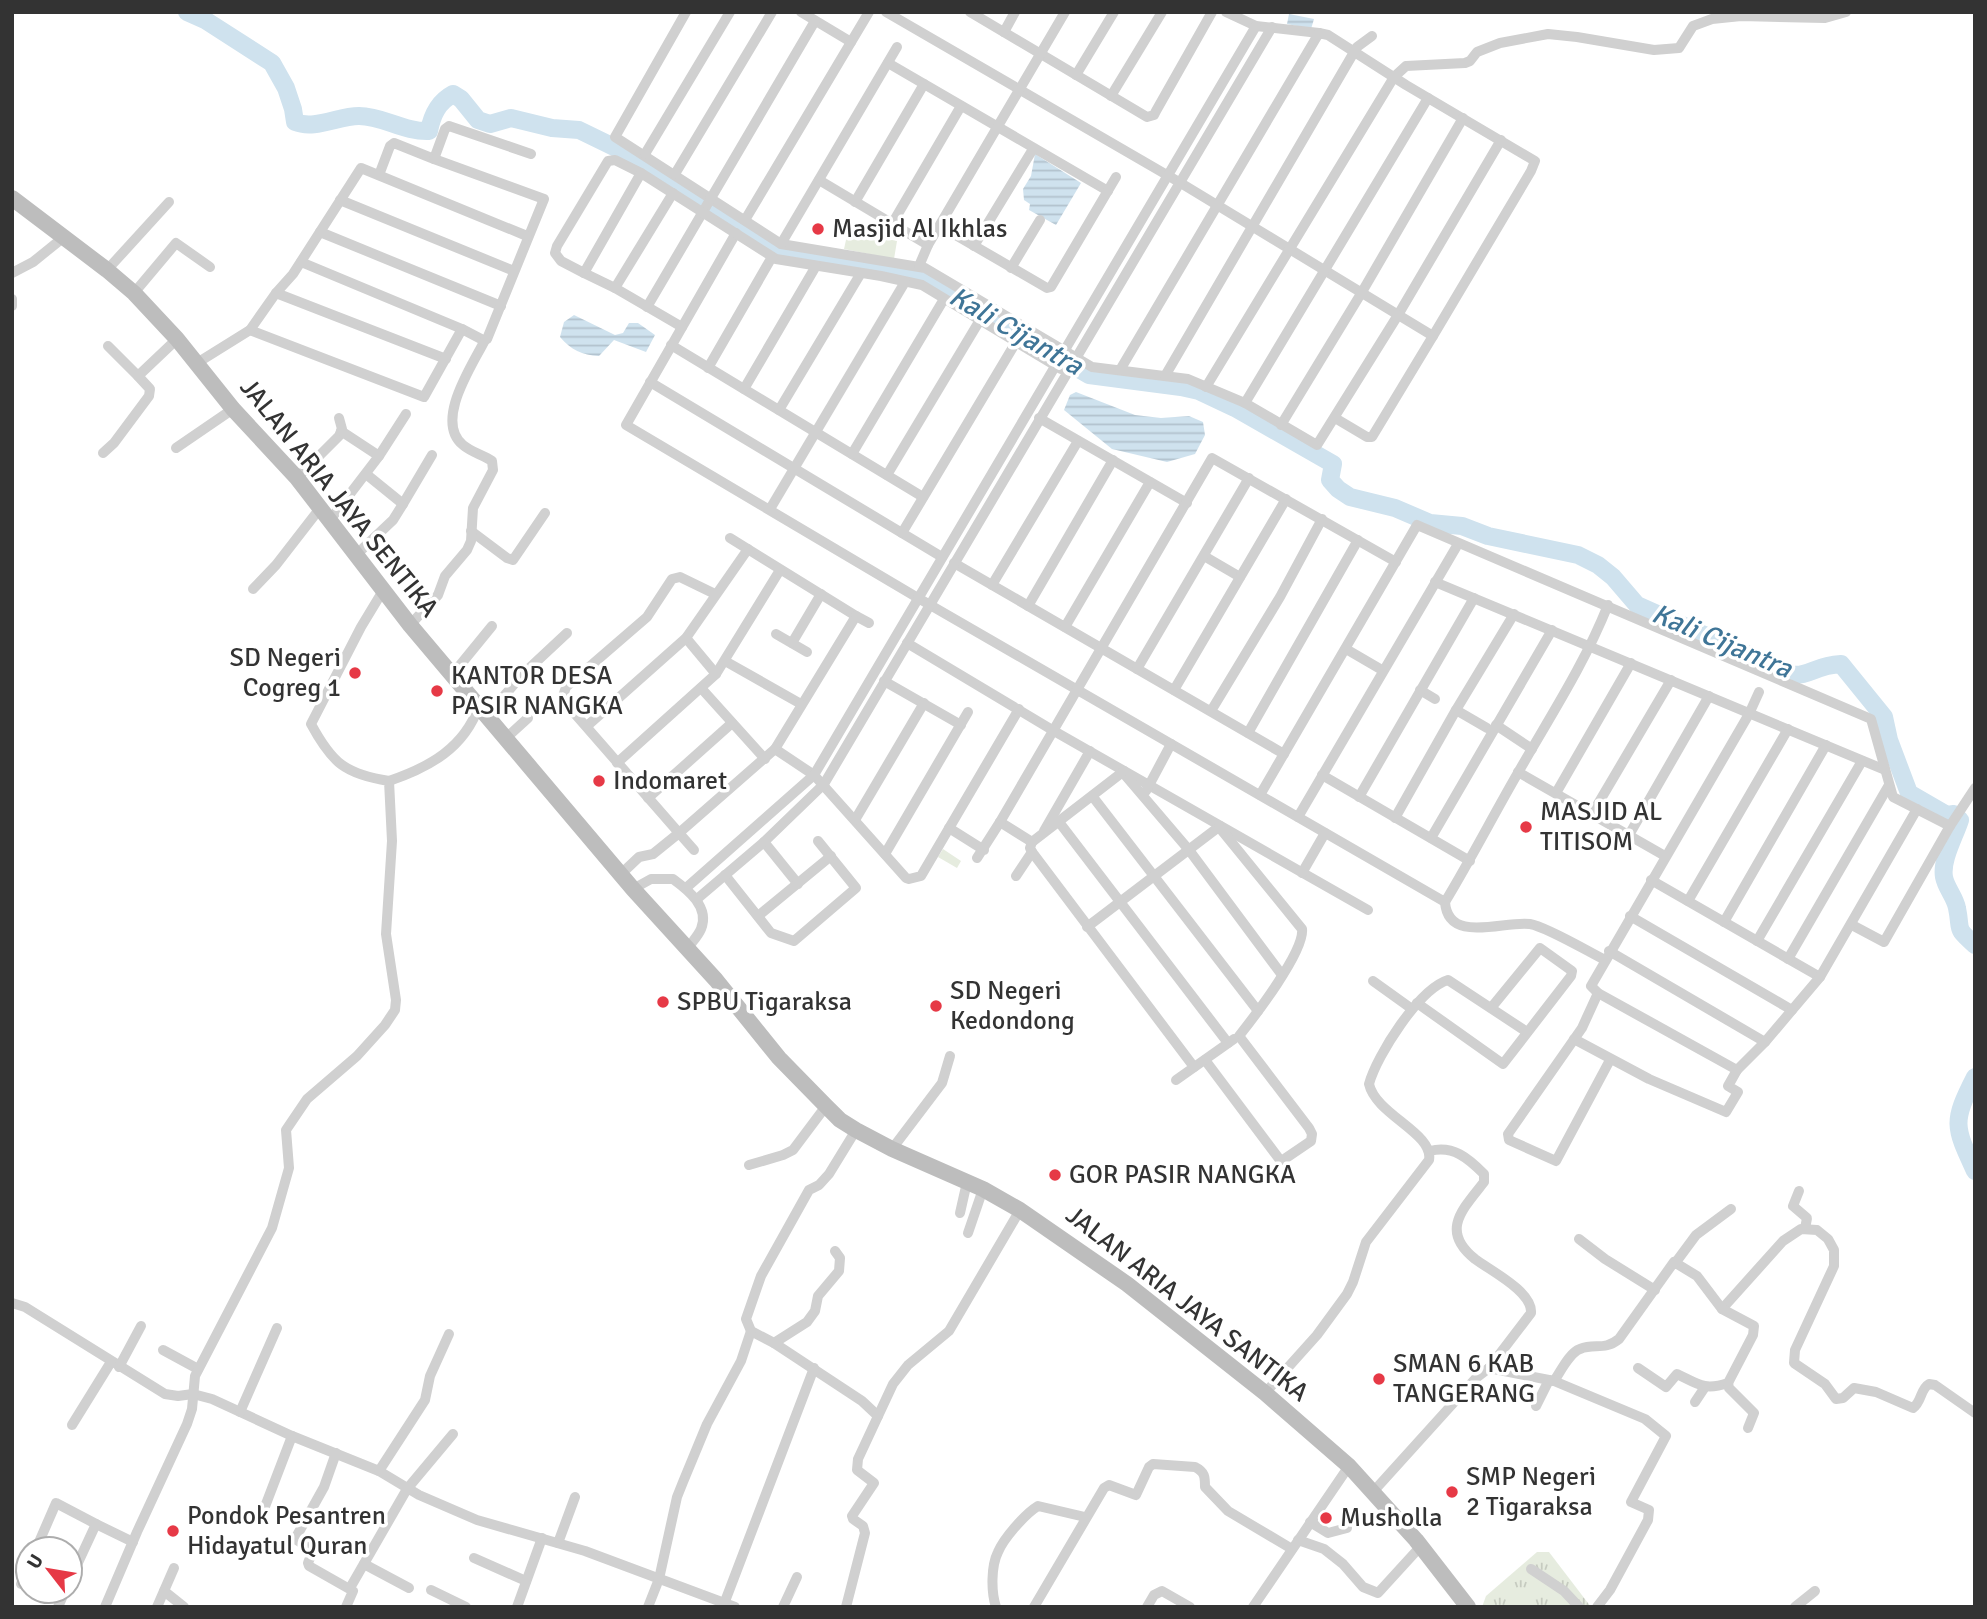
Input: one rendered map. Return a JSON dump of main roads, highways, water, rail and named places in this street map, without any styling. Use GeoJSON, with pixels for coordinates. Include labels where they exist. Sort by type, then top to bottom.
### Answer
{"type":"FeatureCollection","features":[{"type":"Feature","properties":{"kind":"water"},"geometry":{"type":"Polygon","coordinates":[[[1289,14],[1314,19],[1311,29],[1287,24],[1289,14]]]}},
{"type":"Feature","properties":{"kind":"water"},"geometry":{"type":"Polygon","coordinates":[[[1035,154],[1081,183],[1056,225],[1029,210],[1030,204],[1024,200],[1023,189],[1031,176],[1035,154]]]}},
{"type":"Feature","properties":{"kind":"water"},"geometry":{"type":"Polygon","coordinates":[[[574,315],[615,335],[623,333],[629,323],[638,323],[655,335],[646,352],[614,340],[599,356],[587,354],[577,351],[560,337],[564,322],[574,315]]]}},
{"type":"Feature","properties":{"kind":"water"},"geometry":{"type":"Polygon","coordinates":[[[1076,392],[1135,415],[1161,418],[1189,416],[1203,422],[1205,435],[1195,454],[1167,462],[1112,449],[1064,410],[1070,395],[1076,392]]]}},
{"type":"Feature","properties":{"kind":"waterway","name":"Kali Cijantra"},"geometry":{"type":"LineString","coordinates":[[187,12],[205,20],[272,63],[286,88],[295,122],[319,124],[359,116],[429,131],[436,110],[453,94],[461,99],[478,120],[490,124],[511,118],[552,128],[579,130],[616,148],[782,254],[893,269],[930,282],[1089,375],[1199,391],[1235,408],[1333,464],[1330,480],[1350,497],[1395,508],[1430,523],[1462,526],[1488,536],[1578,555],[1598,565],[1613,577],[1637,605],[1790,674],[1805,674],[1841,664],[1884,717],[1889,740],[1909,793],[1947,815],[1954,814],[1960,820],[1946,856],[1944,877],[1956,904],[1960,928],[1975,945]]}},
{"type":"Feature","properties":{"kind":"waterway","name":"Kali Cijantra"},"geometry":{"type":"LineString","coordinates":[[1975,1077],[1962,1104],[1958,1124],[1963,1144],[1975,1171]]}},
{"type":"Feature","properties":{"kind":"place","name":"Masjid Al Ikhlas"},"geometry":{"type":"Point","coordinates":[818,229]}},
{"type":"Feature","properties":{"kind":"place","name":"SD Negeri Cogreg 1"},"geometry":{"type":"Point","coordinates":[355,673]}},
{"type":"Feature","properties":{"kind":"place","name":"KANTOR DESA PASIR NANGKA"},"geometry":{"type":"Point","coordinates":[437,691]}},
{"type":"Feature","properties":{"kind":"place","name":"Indomaret"},"geometry":{"type":"Point","coordinates":[599,781]}},
{"type":"Feature","properties":{"kind":"place","name":"MASJID AL TITISOM"},"geometry":{"type":"Point","coordinates":[1526,827]}},
{"type":"Feature","properties":{"kind":"place","name":"SPBU Tigaraksa"},"geometry":{"type":"Point","coordinates":[663,1002]}},
{"type":"Feature","properties":{"kind":"place","name":"SD Negeri Kedondong"},"geometry":{"type":"Point","coordinates":[936,1006]}},
{"type":"Feature","properties":{"kind":"place","name":"GOR PASIR NANGKA"},"geometry":{"type":"Point","coordinates":[1055,1175]}},
{"type":"Feature","properties":{"kind":"place","name":"SMAN 6 KAB TANGERANG"},"geometry":{"type":"Point","coordinates":[1379,1379]}},
{"type":"Feature","properties":{"kind":"place","name":"SMP Negeri 2 Tigaraksa"},"geometry":{"type":"Point","coordinates":[1452,1492]}},
{"type":"Feature","properties":{"kind":"place","name":"Musholla"},"geometry":{"type":"Point","coordinates":[1326,1518]}},
{"type":"Feature","properties":{"kind":"place","name":"Pondok Pesantren Hidayatul Quran"},"geometry":{"type":"Point","coordinates":[173,1531]}}]}
